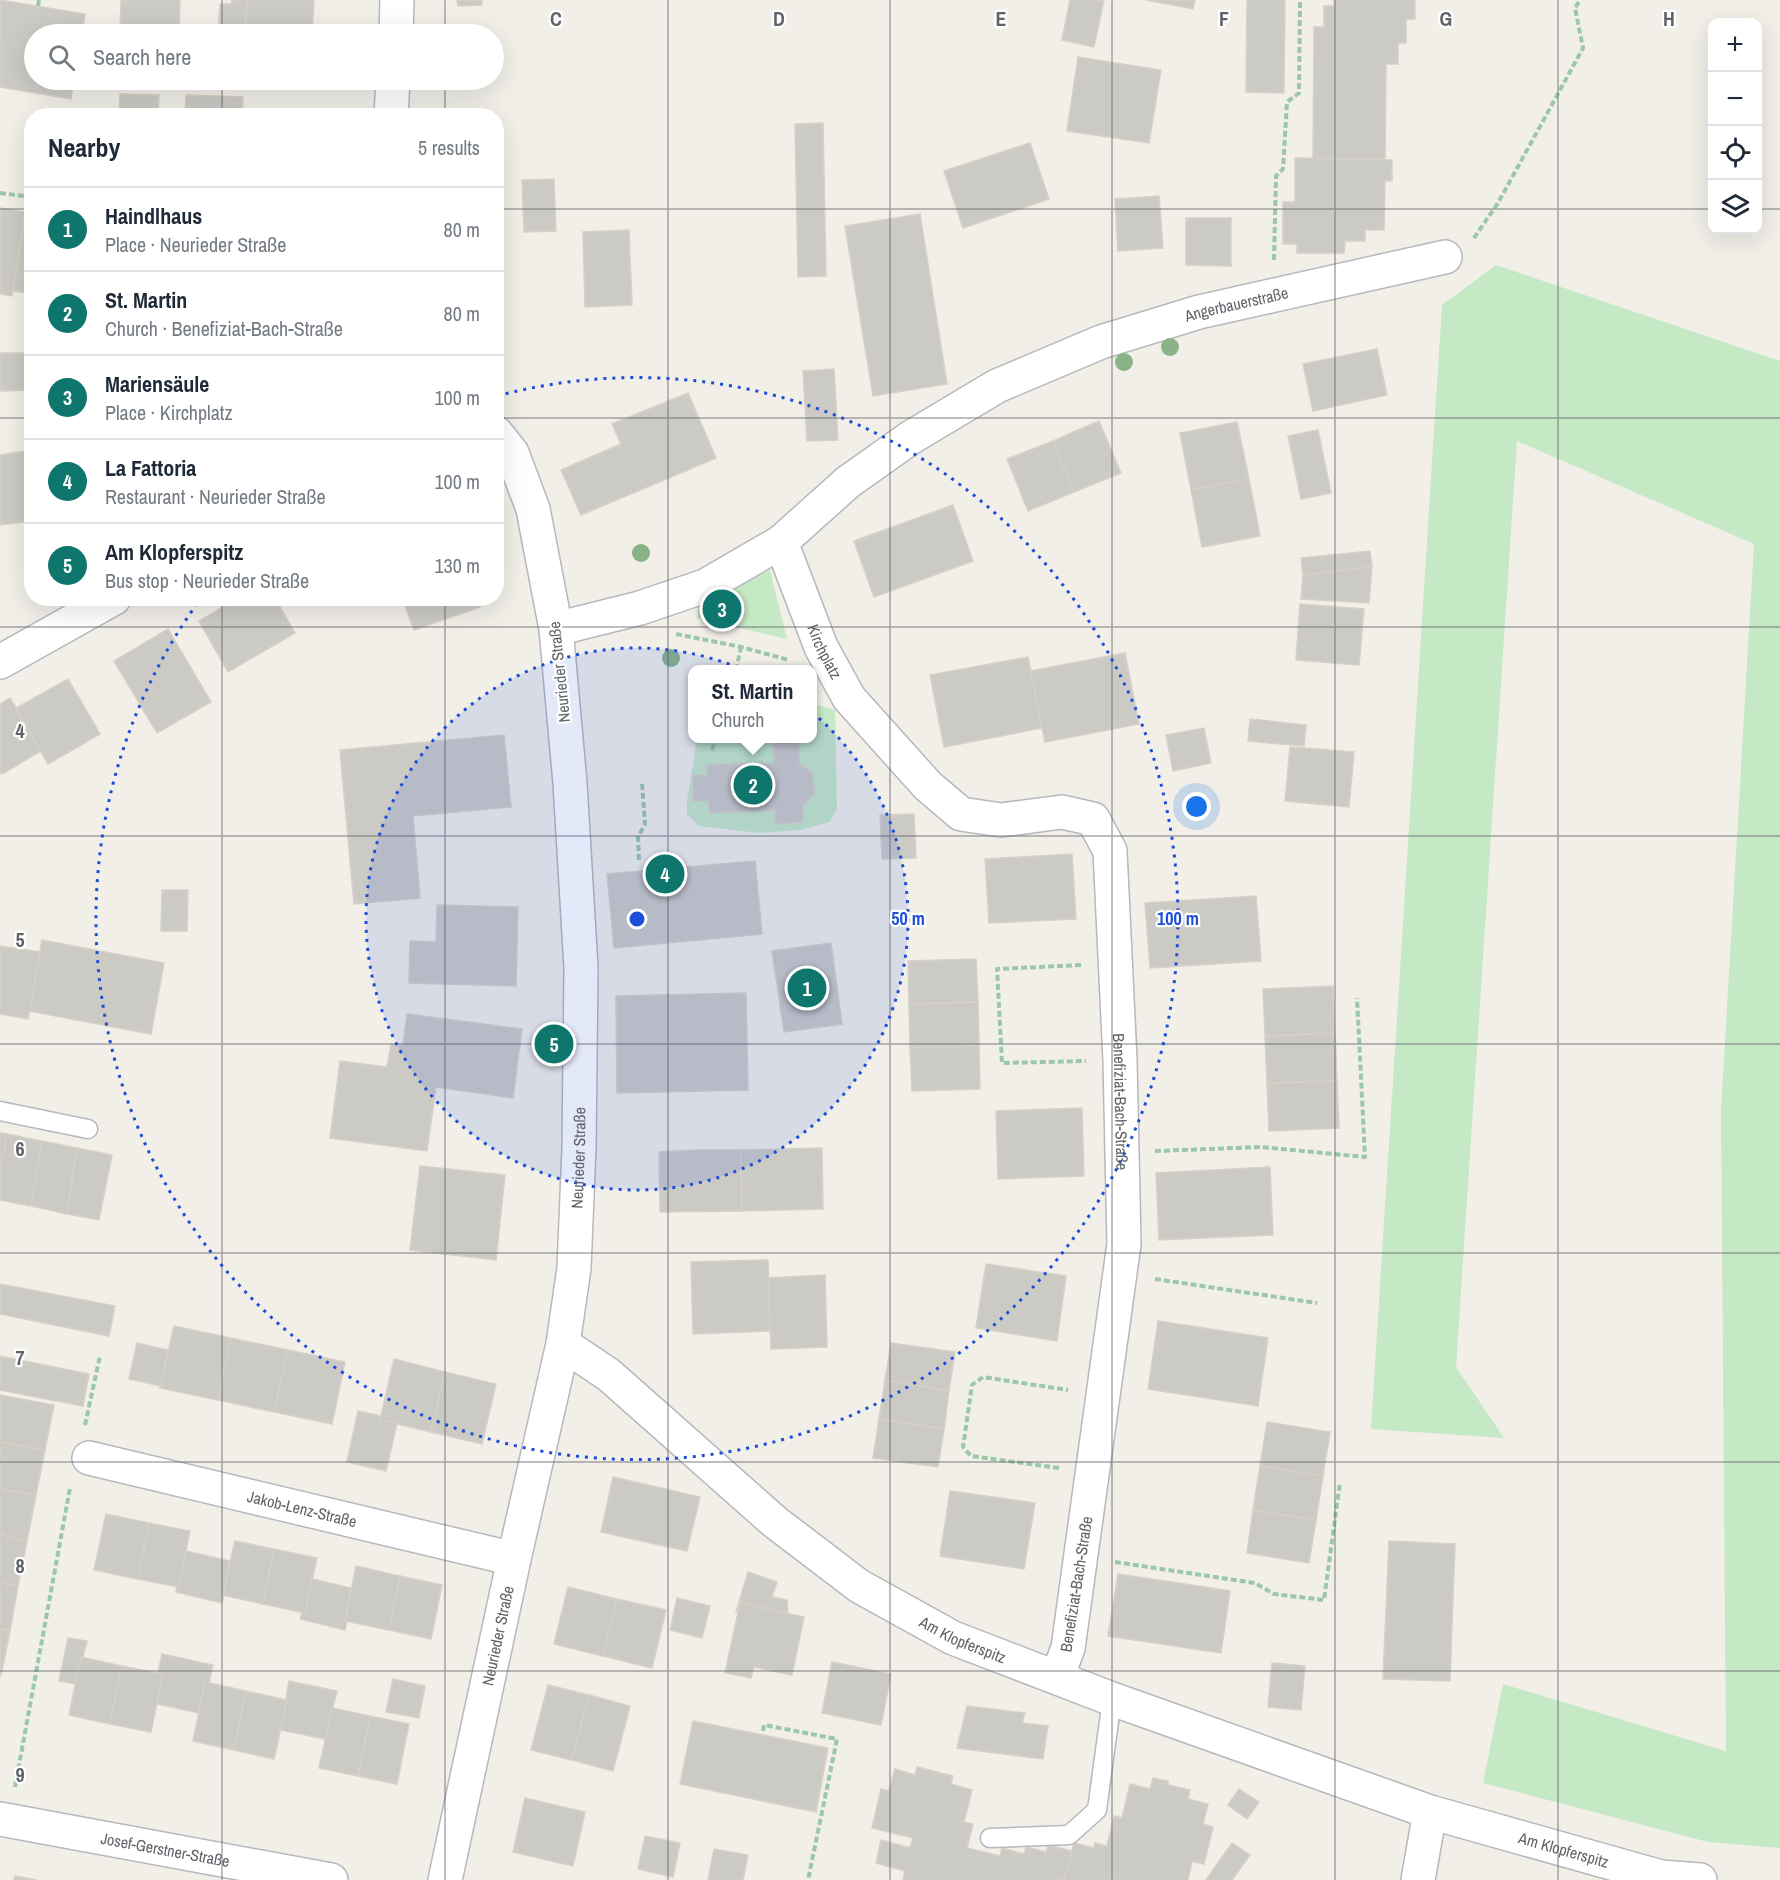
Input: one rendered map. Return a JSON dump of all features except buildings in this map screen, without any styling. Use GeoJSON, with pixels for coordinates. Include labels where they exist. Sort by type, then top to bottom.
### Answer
{"type":"FeatureCollection","features":[{"type":"Feature","properties":{"kind":"street"},"geometry":{"type":"LineString","coordinates":[[396,24],[397,0]]}},
{"type":"Feature","properties":{"kind":"street"},"geometry":{"type":"LineString","coordinates":[[391,108],[392,90]]}},
{"type":"Feature","properties":{"kind":"street","name":"Angerbauerstraße"},"geometry":{"type":"LineString","coordinates":[[781,542],[848,482],[910,438],[997,386],[1101,342],[1199,312],[1445,257]]}},
{"type":"Feature","properties":{"kind":"street","name":"Neurieder Straße"},"geometry":{"type":"LineString","coordinates":[[445,1880],[563,1344],[574,1268],[579,1138],[581,968],[570,783],[556,629],[533,509],[512,453],[504,443]]}},
{"type":"Feature","properties":{"kind":"street"},"geometry":{"type":"LineString","coordinates":[[556,629],[640,608],[705,586],[781,542]]}},
{"type":"Feature","properties":{"kind":"street","name":"Kirchplatz"},"geometry":{"type":"LineString","coordinates":[[781,542],[821,647],[849,698]]}},
{"type":"Feature","properties":{"kind":"street"},"geometry":{"type":"LineString","coordinates":[[0,662],[100,606]]}},
{"type":"Feature","properties":{"kind":"street","name":"Benefiziat-Bach-Straße"},"geometry":{"type":"LineString","coordinates":[[849,698],[928,786],[961,814],[1001,820],[1062,812],[1093,819],[1110,851],[1120,1060],[1124,1244],[1068,1648],[1057,1677]]}},
{"type":"Feature","properties":{"kind":"street","name":"Am Klopferspitz"},"geometry":{"type":"LineString","coordinates":[[563,1344],[609,1375],[775,1522],[859,1586],[953,1638],[1112,1699],[1430,1812],[1662,1876],[1700,1880]]}},
{"type":"Feature","properties":{"kind":"street","name":"Jakob-Lenz-Straße"},"geometry":{"type":"LineString","coordinates":[[81,1457],[514,1559]]}},
{"type":"Feature","properties":{"kind":"street"},"geometry":{"type":"LineString","coordinates":[[1418,1880],[1430,1812]]}},
{"type":"Feature","properties":{"kind":"street","name":"Josef-Gerstner-Straße"},"geometry":{"type":"LineString","coordinates":[[5,1820],[331,1880]]}},
{"type":"Feature","properties":{"kind":"lane"},"geometry":{"type":"LineString","coordinates":[[0,1111],[88,1129]]}},
{"type":"Feature","properties":{"kind":"lane"},"geometry":{"type":"LineString","coordinates":[[990,1838],[1069,1835],[1097,1810],[1112,1699]]}},
{"type":"Feature","properties":{"kind":"path"},"geometry":{"type":"LineString","coordinates":[[38,6],[39,0]]}},
{"type":"Feature","properties":{"kind":"path"},"geometry":{"type":"LineString","coordinates":[[1272,297],[1276,176],[1283,169],[1287,102],[1299,93],[1300,0]]}},
{"type":"Feature","properties":{"kind":"path"},"geometry":{"type":"LineString","coordinates":[[1445,257],[1466,250],[1498,203],[1583,48],[1575,8],[1580,0]]}},
{"type":"Feature","properties":{"kind":"path"},"geometry":{"type":"LineString","coordinates":[[0,193],[24,196]]}},
{"type":"Feature","properties":{"kind":"path","name":"Kirchplatz"},"geometry":{"type":"LineString","coordinates":[[669,633],[741,647],[794,662]]}},
{"type":"Feature","properties":{"kind":"path"},"geometry":{"type":"LineString","coordinates":[[737,665],[741,647]]}},
{"type":"Feature","properties":{"kind":"path"},"geometry":{"type":"LineString","coordinates":[[712,750],[714,743]]}},
{"type":"Feature","properties":{"kind":"path"},"geometry":{"type":"LineString","coordinates":[[639,860],[638,837],[645,824],[642,783]]}},
{"type":"Feature","properties":{"kind":"path"},"geometry":{"type":"LineString","coordinates":[[1115,963],[997,969],[1002,1063],[1120,1060]]}},
{"type":"Feature","properties":{"kind":"path"},"geometry":{"type":"LineString","coordinates":[[1122,1152],[1261,1147],[1365,1157],[1357,998]]}},
{"type":"Feature","properties":{"kind":"path"},"geometry":{"type":"LineString","coordinates":[[1120,1275],[1317,1303]]}},
{"type":"Feature","properties":{"kind":"path"},"geometry":{"type":"LineString","coordinates":[[5,1820],[100,1356]]}},
{"type":"Feature","properties":{"kind":"path"},"geometry":{"type":"LineString","coordinates":[[1092,1473],[971,1456],[963,1447],[972,1385],[983,1377],[1103,1395]]}},
{"type":"Feature","properties":{"kind":"path"},"geometry":{"type":"LineString","coordinates":[[1081,1557],[1256,1583],[1274,1594],[1324,1600],[1340,1482]]}},
{"type":"Feature","properties":{"kind":"path"},"geometry":{"type":"LineString","coordinates":[[763,1731],[764,1725],[837,1739],[808,1880]]}},
{"type":"Feature","properties":{"kind":"green space"},"geometry":{"type":"Polygon","coordinates":[[[1496,265],[1780,361],[1780,1848],[1708,1842],[1483,1783],[1503,1684],[1726,1751],[1721,1111],[1754,544],[1517,441],[1456,1367],[1504,1438],[1371,1429],[1442,305],[1496,265]]]}},
{"type":"Feature","properties":{"kind":"green space"},"geometry":{"type":"Polygon","coordinates":[[[770,570],[787,639],[697,618],[699,604],[770,570]]]}},
{"type":"Feature","properties":{"kind":"green space"},"geometry":{"type":"Polygon","coordinates":[[[817,705],[835,710],[837,809],[830,822],[800,830],[759,833],[699,826],[687,814],[696,743],[817,743],[817,705]]]}},
{"type":"Feature","properties":{"kind":"place","name":"Mariensäule"},"geometry":{"type":"Point","coordinates":[722,609]}},
{"type":"Feature","properties":{"kind":"place","name":"St. Martin"},"geometry":{"type":"Point","coordinates":[753,785]}},
{"type":"Feature","properties":{"kind":"place","name":"La Fattoria"},"geometry":{"type":"Point","coordinates":[665,874]}},
{"type":"Feature","properties":{"kind":"place","name":"Haindlhaus"},"geometry":{"type":"Point","coordinates":[807,988]}},
{"type":"Feature","properties":{"kind":"place","name":"Am Klopferspitz"},"geometry":{"type":"Point","coordinates":[554,1044]}}]}
